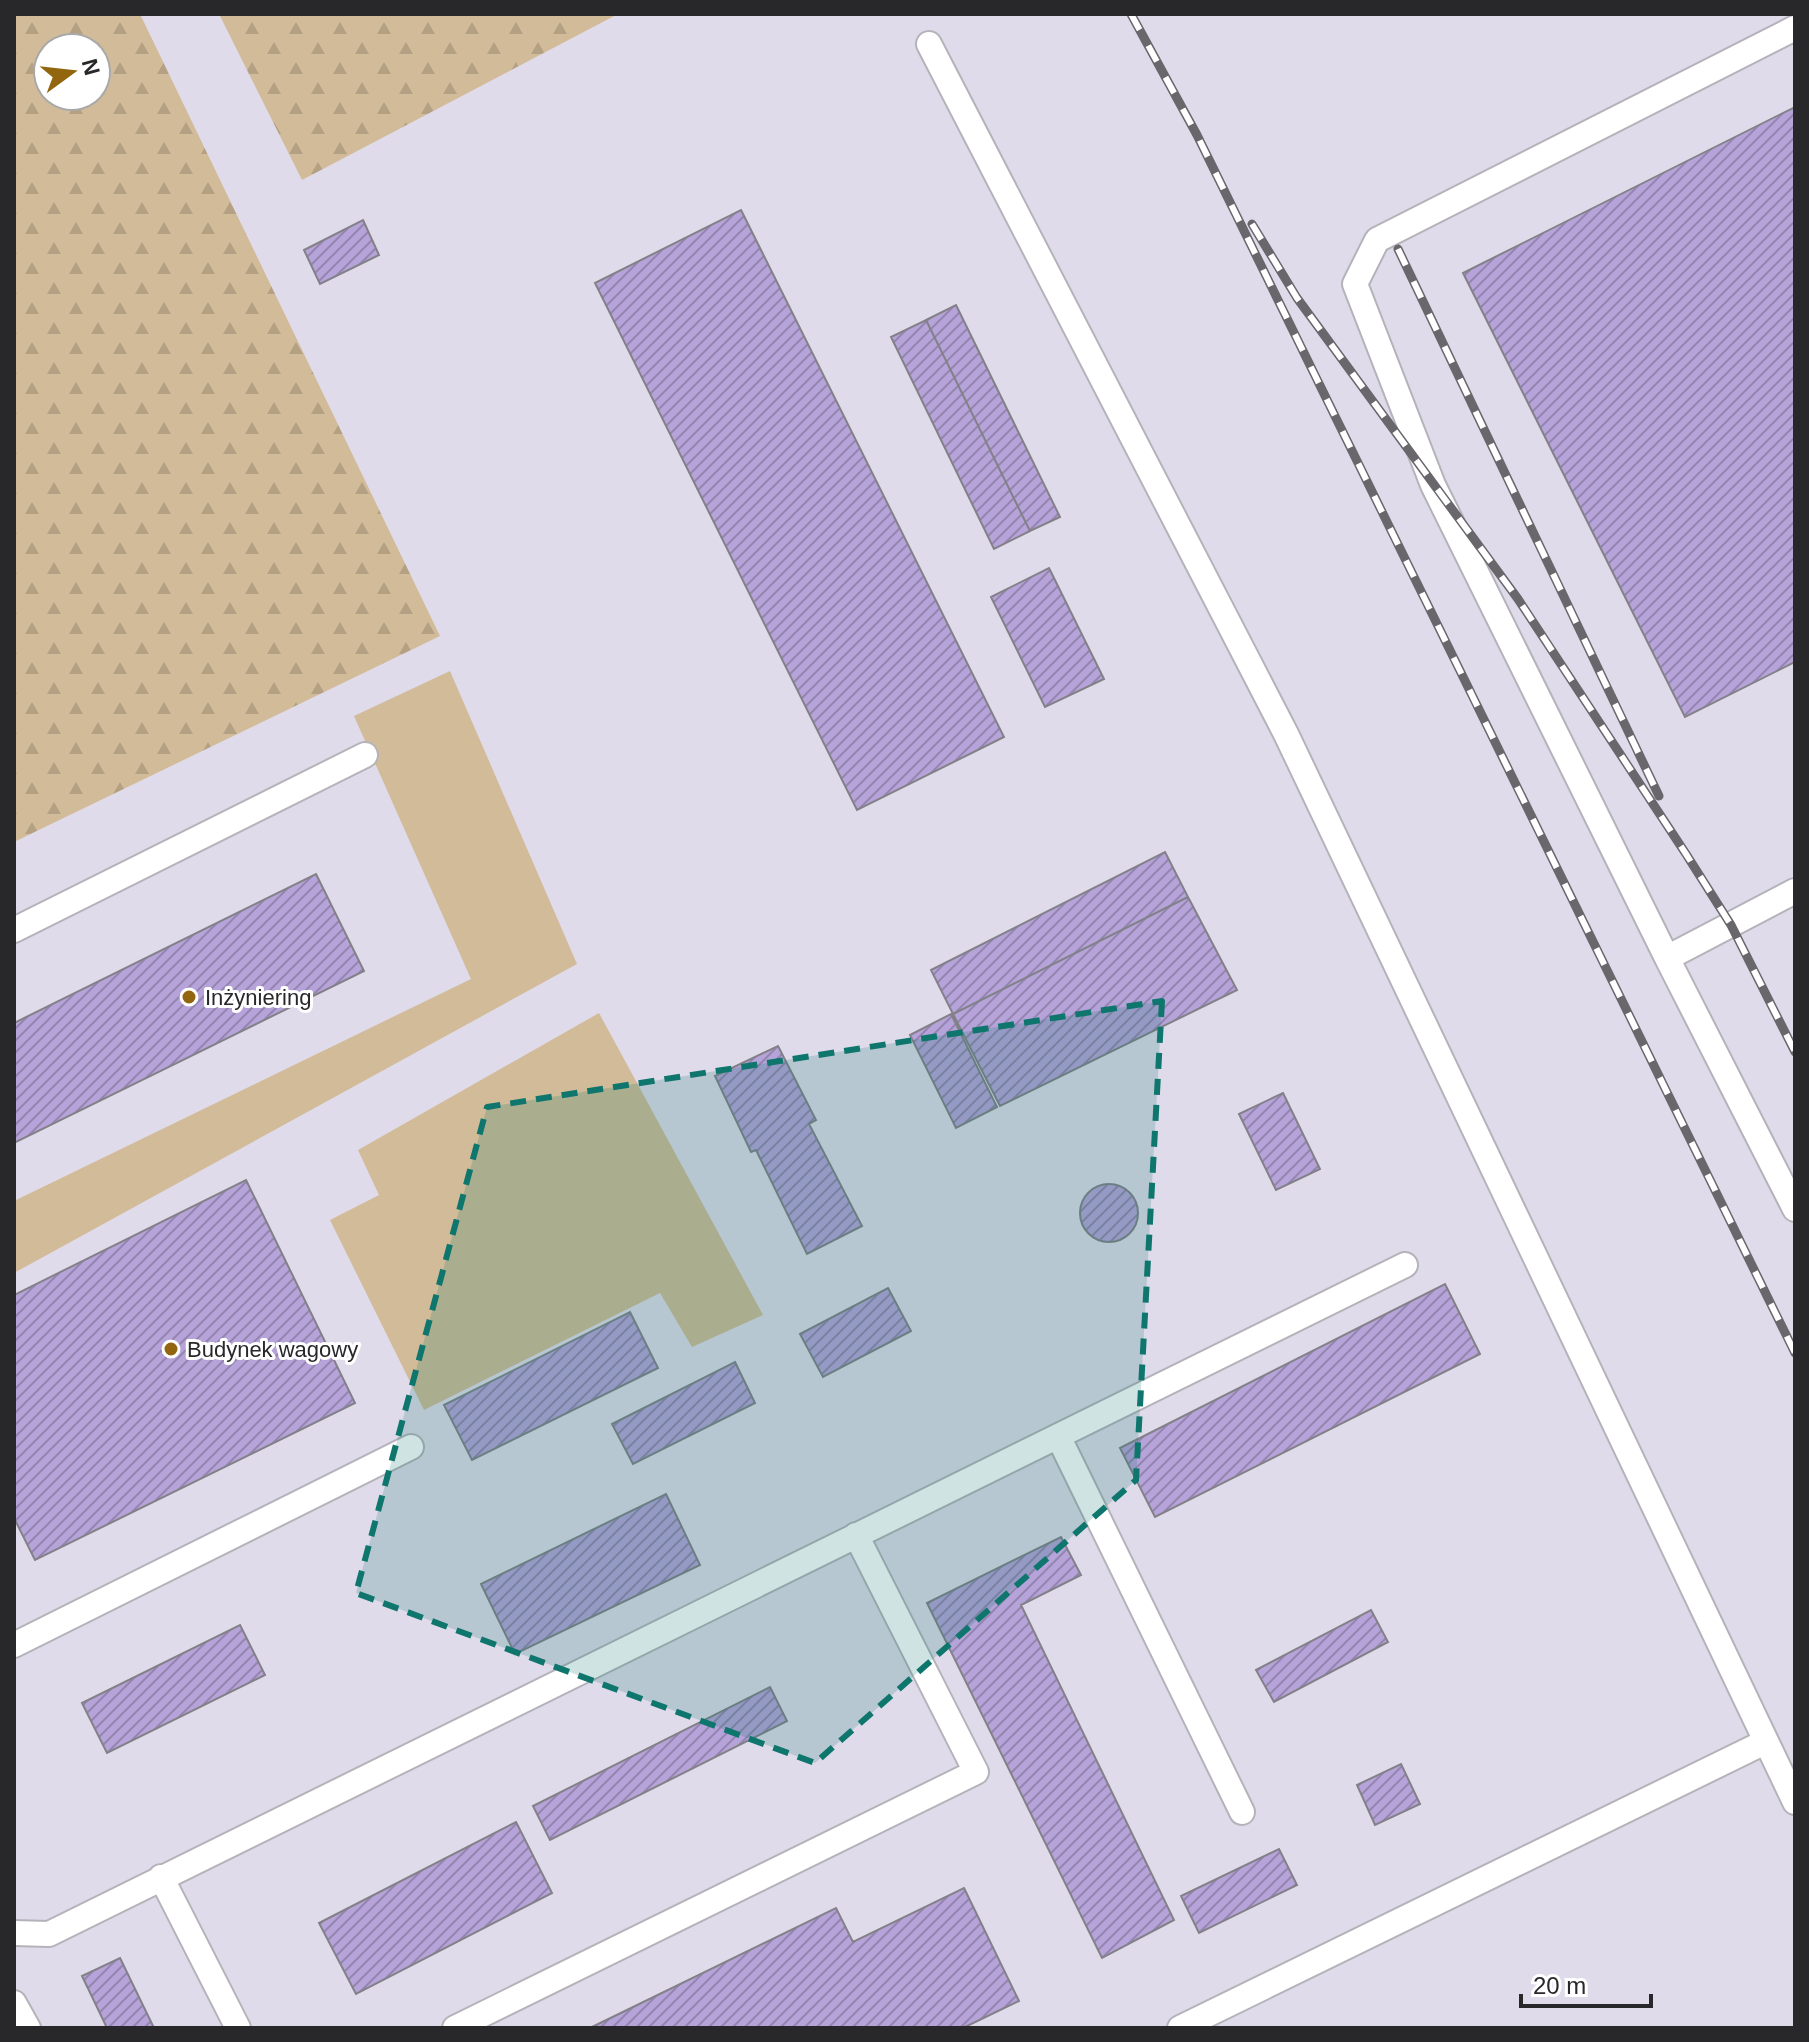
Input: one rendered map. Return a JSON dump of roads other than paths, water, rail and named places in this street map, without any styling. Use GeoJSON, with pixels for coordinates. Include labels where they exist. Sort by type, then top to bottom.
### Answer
{"type":"FeatureCollection","features":[{"type":"Feature","properties":{"kind":"lane"},"geometry":{"type":"LineString","coordinates":[[1795,28],[1377,240],[1355,284],[1433,485],[1795,1209]]}},
{"type":"Feature","properties":{"kind":"lane"},"geometry":{"type":"LineString","coordinates":[[929,44],[1286,734],[1795,1802]]}},
{"type":"Feature","properties":{"kind":"lane"},"geometry":{"type":"LineString","coordinates":[[14,930],[365,755]]}},
{"type":"Feature","properties":{"kind":"lane"},"geometry":{"type":"LineString","coordinates":[[1667,958],[1795,891]]}},
{"type":"Feature","properties":{"kind":"lane"},"geometry":{"type":"LineString","coordinates":[[14,1933],[49,1934],[1405,1265]]}},
{"type":"Feature","properties":{"kind":"lane"},"geometry":{"type":"LineString","coordinates":[[1058,1436],[1242,1812]]}},
{"type":"Feature","properties":{"kind":"lane"},"geometry":{"type":"LineString","coordinates":[[14,1645],[411,1447]]}},
{"type":"Feature","properties":{"kind":"lane"},"geometry":{"type":"LineString","coordinates":[[455,2028],[976,1772],[856,1535]]}},
{"type":"Feature","properties":{"kind":"lane"},"geometry":{"type":"LineString","coordinates":[[1180,2028],[1765,1742]]}},
{"type":"Feature","properties":{"kind":"lane"},"geometry":{"type":"LineString","coordinates":[[161,1877],[238,2028]]}},
{"type":"Feature","properties":{"kind":"lane"},"geometry":{"type":"LineString","coordinates":[[14,2003],[28,2028]]}},
{"type":"Feature","properties":{"kind":"railway"},"geometry":{"type":"LineString","coordinates":[[1131,14],[1197,135],[1795,1353]]}},
{"type":"Feature","properties":{"kind":"railway"},"geometry":{"type":"LineString","coordinates":[[1252,224],[1297,298],[1518,599],[1686,854],[1731,925],[1795,1052]]}},
{"type":"Feature","properties":{"kind":"railway"},"geometry":{"type":"LineString","coordinates":[[1398,249],[1659,796]]}},
{"type":"Feature","properties":{"kind":"place","name":"Inżyniering"},"geometry":{"type":"Point","coordinates":[189,997]}},
{"type":"Feature","properties":{"kind":"place","name":"Budynek wagowy"},"geometry":{"type":"Point","coordinates":[171,1349]}}]}
